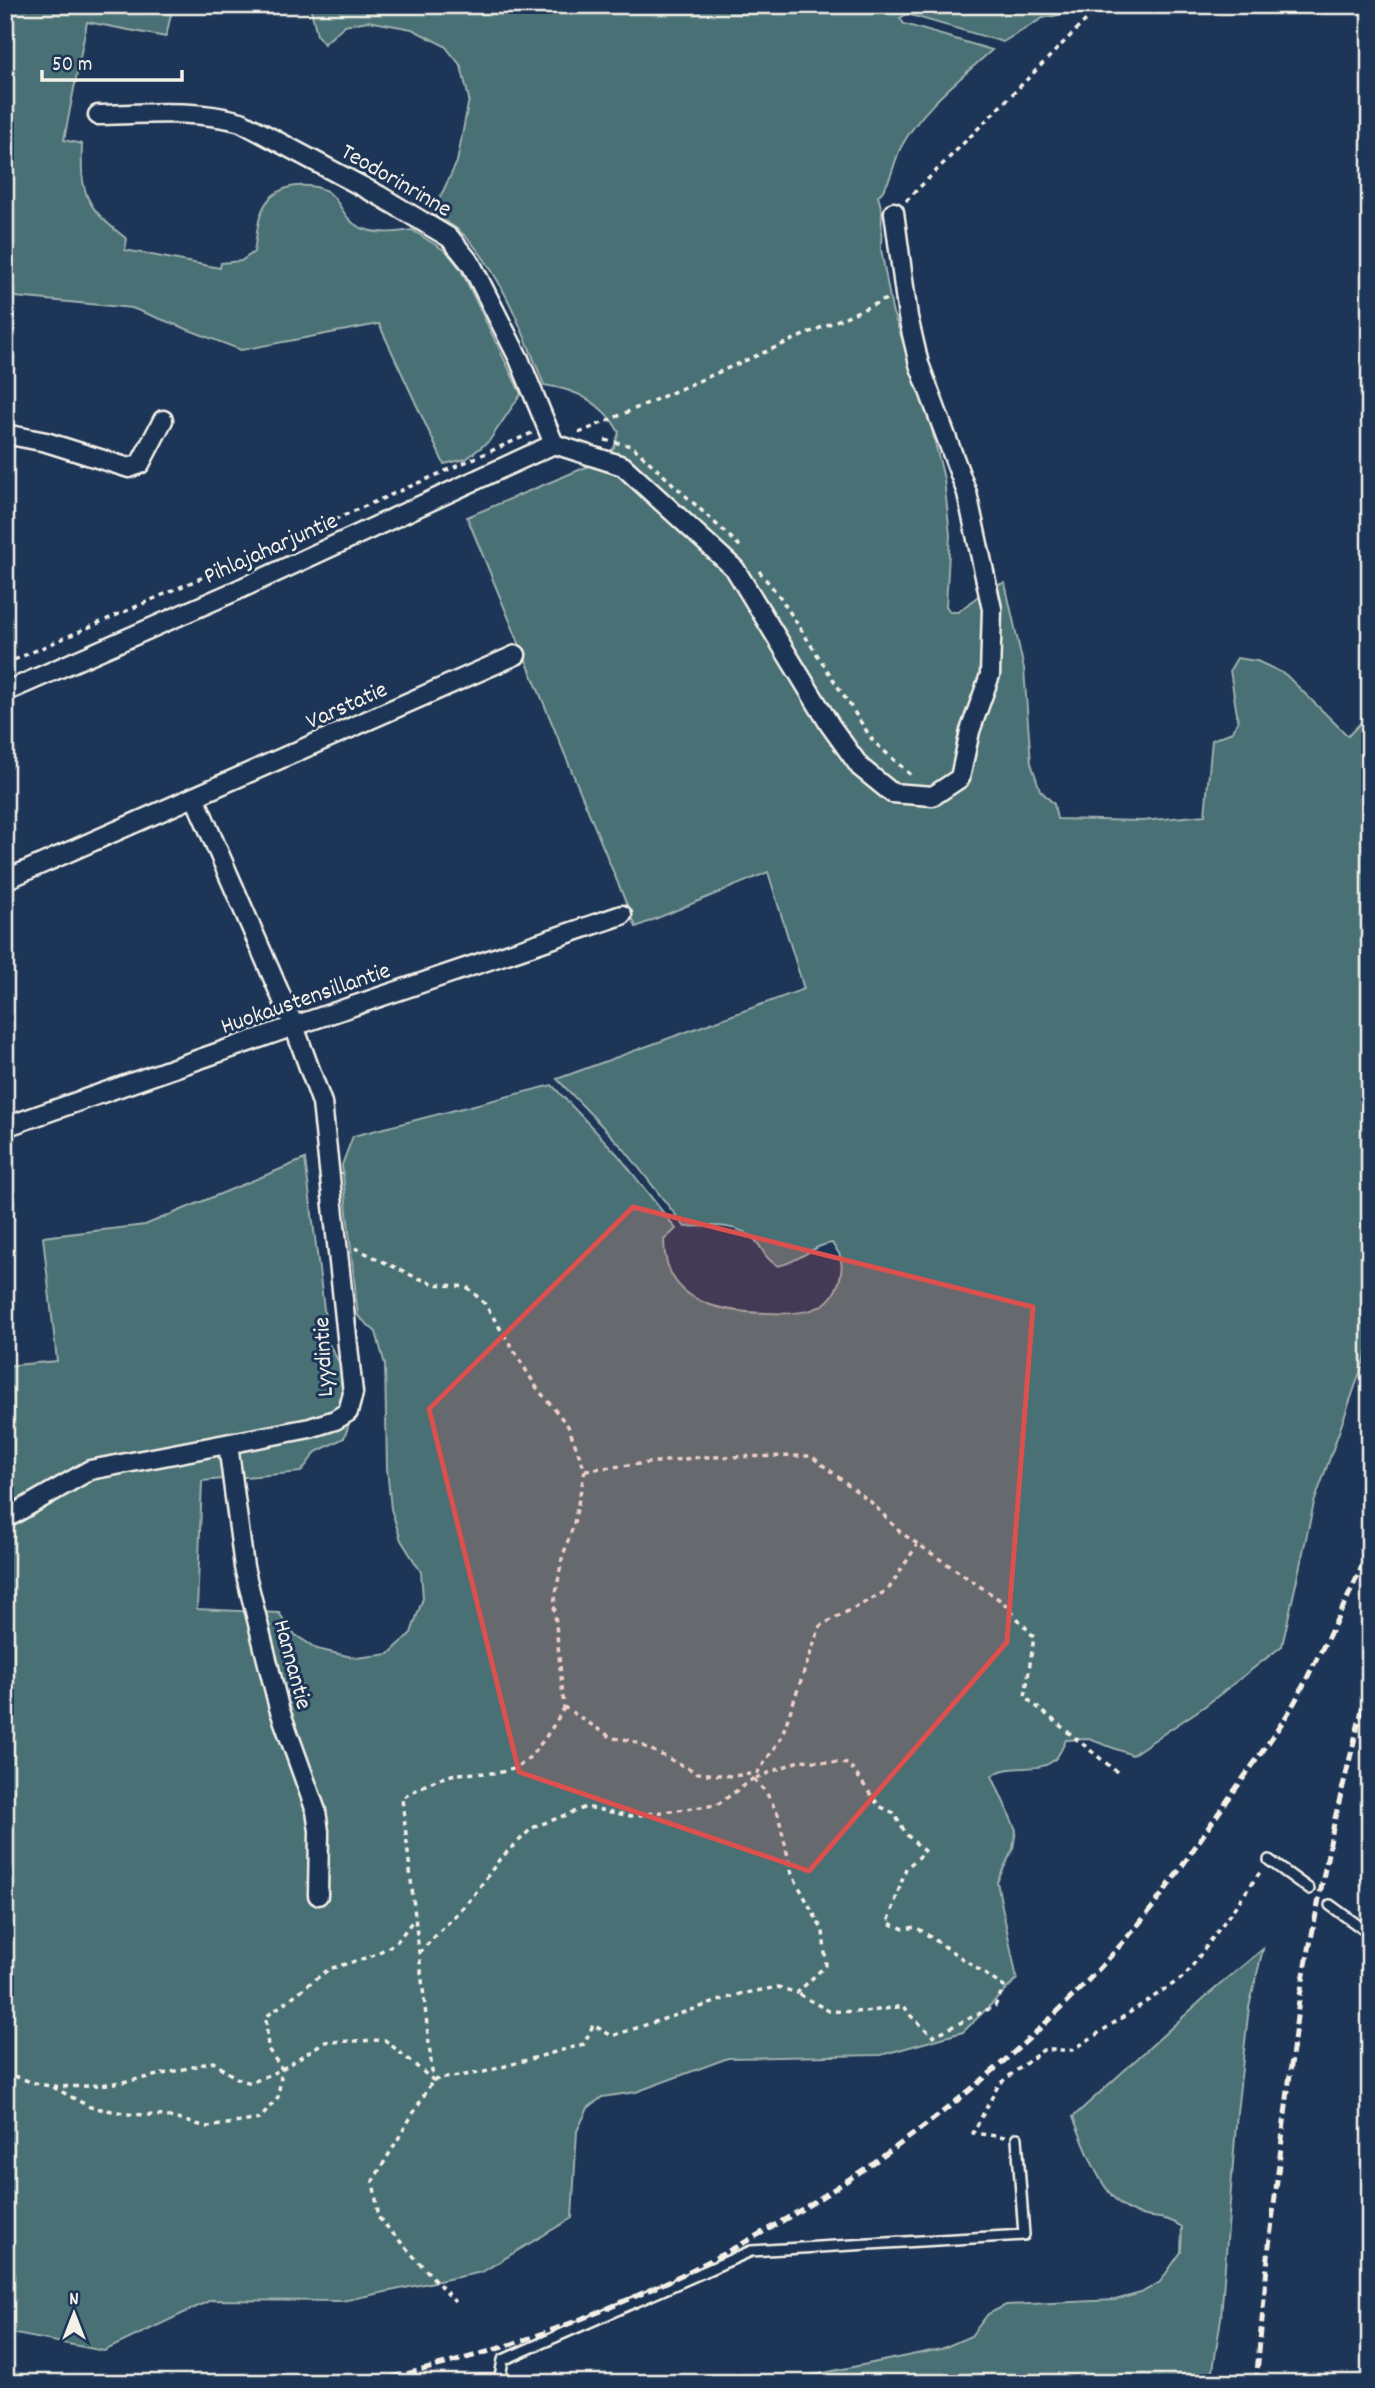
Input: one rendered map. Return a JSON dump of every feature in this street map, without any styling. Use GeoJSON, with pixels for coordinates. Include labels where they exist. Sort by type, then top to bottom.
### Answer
{"type":"FeatureCollection","features":[{"type":"Feature","properties":{"kind":"street","name":"Teodorinrinne"},"geometry":{"type":"LineString","coordinates":[[98,115],[188,113],[241,122],[380,195],[450,237],[471,264],[519,359],[551,436]]}},
{"type":"Feature","properties":{"kind":"street"},"geometry":{"type":"LineString","coordinates":[[551,436],[623,466],[735,569],[830,725],[860,767],[892,793],[933,796],[960,778],[970,731],[990,675],[992,609],[967,493],[919,364],[908,317],[894,212]]}},
{"type":"Feature","properties":{"kind":"street"},"geometry":{"type":"LineString","coordinates":[[5,435],[46,442],[129,468],[140,464],[163,420]]}},
{"type":"Feature","properties":{"kind":"street","name":"Pihlajaharjuntie"},"geometry":{"type":"LineString","coordinates":[[5,692],[230,593],[551,436]]}},
{"type":"Feature","properties":{"kind":"street","name":"Varstatie"},"geometry":{"type":"LineString","coordinates":[[5,880],[516,655]]}},
{"type":"Feature","properties":{"kind":"street"},"geometry":{"type":"LineString","coordinates":[[195,798],[295,1026]]}},
{"type":"Feature","properties":{"kind":"street","name":"Huokaustensillantie"},"geometry":{"type":"LineString","coordinates":[[5,1127],[622,915]]}},
{"type":"Feature","properties":{"kind":"street","name":"Lyydintie"},"geometry":{"type":"LineString","coordinates":[[5,1519],[89,1470],[310,1428],[335,1420],[348,1412],[353,1393],[322,1103],[295,1026]]}},
{"type":"Feature","properties":{"kind":"street","name":"Hannantie"},"geometry":{"type":"LineString","coordinates":[[228,1444],[243,1567],[279,1708],[316,1811],[319,1831],[318,1895]]}},
{"type":"Feature","properties":{"kind":"lane"},"geometry":{"type":"LineString","coordinates":[[1269,1860],[1309,1889]]}},
{"type":"Feature","properties":{"kind":"lane"},"geometry":{"type":"LineString","coordinates":[[1330,1905],[1370,1934]]}},
{"type":"Feature","properties":{"kind":"lane"},"geometry":{"type":"LineString","coordinates":[[499,2383],[503,2360],[751,2251],[1024,2235],[1017,2138]]}},
{"type":"Feature","properties":{"kind":"path"},"geometry":{"type":"LineString","coordinates":[[894,212],[1101,5]]}},
{"type":"Feature","properties":{"kind":"path"},"geometry":{"type":"LineString","coordinates":[[5,664],[526,434],[551,436],[580,433],[904,291]]}},
{"type":"Feature","properties":{"kind":"path"},"geometry":{"type":"LineString","coordinates":[[580,433],[632,446],[747,555]]}},
{"type":"Feature","properties":{"kind":"path"},"geometry":{"type":"LineString","coordinates":[[755,566],[780,597],[873,741],[933,796]]}},
{"type":"Feature","properties":{"kind":"path"},"geometry":{"type":"LineString","coordinates":[[336,1238],[415,1277],[435,1284],[467,1287],[485,1304],[537,1388],[568,1426],[585,1470],[574,1523],[562,1559],[554,1604],[564,1707],[550,1734],[517,1768],[478,1776],[454,1775],[432,1782],[402,1798],[433,2080],[373,2180],[379,2218],[455,2302]]}},
{"type":"Feature","properties":{"kind":"path"},"geometry":{"type":"LineString","coordinates":[[585,1470],[702,1457],[811,1456],[872,1503],[917,1545],[1003,1602],[1034,1637],[1026,1697],[1117,1772]]}},
{"type":"Feature","properties":{"kind":"path"},"geometry":{"type":"LineString","coordinates":[[754,1778],[781,1738],[820,1626],[888,1590],[917,1545]]}},
{"type":"Feature","properties":{"kind":"path"},"geometry":{"type":"LineString","coordinates":[[564,1707],[612,1738],[631,1740],[698,1773],[731,1776],[750,1774],[766,1792],[778,1814],[792,1874],[823,1931],[826,1965],[797,1993]]}},
{"type":"Feature","properties":{"kind":"path"},"geometry":{"type":"LineString","coordinates":[[51,2086],[98,2084],[164,2074],[213,2062],[236,2078],[251,2083],[282,2069],[324,2042],[385,2040],[433,2080],[484,2072],[584,2044],[593,2025],[612,2036],[740,1994],[778,1987],[797,1993],[829,2011],[866,2012],[904,2006],[933,2036],[995,2006],[1004,1987],[916,1927],[904,1929],[888,1923],[906,1868],[925,1852],[906,1834],[894,1813],[879,1806],[849,1764],[801,1760],[754,1778],[716,1805],[631,1816],[586,1807],[532,1828],[499,1860],[471,1899],[419,1953]]}},
{"type":"Feature","properties":{"kind":"path"},"geometry":{"type":"LineString","coordinates":[[1017,2138],[973,2133],[999,2084],[1043,2050],[1073,2050],[1185,1976],[1269,1860]]}},
{"type":"Feature","properties":{"kind":"path"},"geometry":{"type":"LineString","coordinates":[[5,2073],[51,2086],[90,2107],[129,2114],[165,2116],[208,2127],[260,2119],[278,2098],[282,2069],[268,2049],[266,2017],[329,1969],[372,1956],[396,1943],[415,1919]]}},
{"type":"Feature","properties":{"kind":"highlighted area"},"geometry":{"type":"Polygon","coordinates":[[[633,1207],[1033,1307],[1007,1642],[809,1871],[519,1772],[429,1409],[633,1207]]]}},
{"type":"Feature","properties":{"kind":"green space"},"geometry":{"type":"Polygon","coordinates":[[[5,5],[173,5],[166,37],[87,22],[64,140],[82,144],[82,176],[88,199],[94,209],[127,239],[125,250],[220,268],[221,263],[241,261],[254,252],[259,219],[267,201],[283,189],[296,186],[312,186],[327,191],[349,219],[365,230],[385,233],[412,230],[447,252],[461,270],[521,394],[489,441],[466,459],[444,464],[379,324],[241,350],[132,308],[5,296],[5,5]]]}},
{"type":"Feature","properties":{"kind":"green space"},"geometry":{"type":"Polygon","coordinates":[[[310,5],[1084,5],[1078,11],[1043,18],[1003,42],[907,14],[900,18],[904,24],[992,50],[942,95],[920,119],[901,147],[889,179],[878,196],[882,211],[881,249],[892,310],[927,410],[944,479],[950,535],[946,606],[950,612],[958,612],[991,586],[1005,583],[1024,669],[1031,763],[1040,790],[1054,804],[1057,819],[1142,821],[1205,815],[1212,740],[1232,732],[1238,721],[1230,670],[1237,658],[1257,661],[1285,674],[1348,736],[1370,713],[1370,1344],[1314,1503],[1282,1646],[1205,1706],[1132,1755],[1089,1739],[1066,1740],[1057,1757],[1049,1764],[1008,1769],[992,1776],[1016,1830],[1013,1849],[997,1882],[1017,1979],[963,2032],[881,2055],[728,2058],[636,2092],[602,2097],[588,2108],[577,2131],[572,2218],[482,2272],[342,2301],[211,2300],[104,2351],[5,2332],[5,1366],[57,1361],[43,1237],[145,1225],[305,1159],[325,1317],[319,1328],[347,1380],[351,1407],[349,1422],[344,1438],[316,1452],[301,1472],[202,1481],[197,1609],[279,1613],[294,1634],[317,1649],[356,1658],[389,1654],[411,1633],[423,1598],[421,1572],[401,1540],[391,1509],[387,1468],[385,1365],[376,1332],[358,1316],[342,1165],[353,1136],[552,1085],[618,1155],[676,1229],[664,1240],[666,1261],[683,1290],[696,1299],[729,1310],[804,1312],[829,1300],[841,1276],[839,1254],[832,1243],[778,1266],[767,1257],[756,1241],[741,1231],[723,1226],[685,1227],[624,1149],[557,1079],[804,989],[768,872],[636,927],[467,517],[591,465],[614,448],[619,432],[605,413],[587,399],[567,390],[544,385],[508,300],[484,259],[456,228],[432,214],[457,162],[469,99],[461,66],[445,46],[412,29],[368,21],[345,25],[324,44],[317,35],[310,5]]]}},
{"type":"Feature","properties":{"kind":"green space"},"geometry":{"type":"Polygon","coordinates":[[[1263,1949],[1249,2007],[1237,2112],[1221,2318],[1211,2383],[774,2383],[941,2349],[971,2336],[988,2314],[1006,2305],[1115,2300],[1141,2293],[1160,2282],[1181,2252],[1182,2227],[1169,2220],[1135,2213],[1113,2197],[1089,2157],[1073,2117],[1204,1998],[1263,1949]]]}},
{"type":"Feature","properties":{"kind":"railway"},"geometry":{"type":"LineString","coordinates":[[363,2383],[474,2356],[583,2318],[691,2270],[794,2214],[893,2149],[986,2077],[1071,1998],[1167,1888],[1289,1712],[1342,1609],[1370,1547]]}},
{"type":"Feature","properties":{"kind":"railway"},"geometry":{"type":"LineString","coordinates":[[1256,2383],[1269,2246],[1299,2000],[1335,1818],[1370,1678]]}}]}
